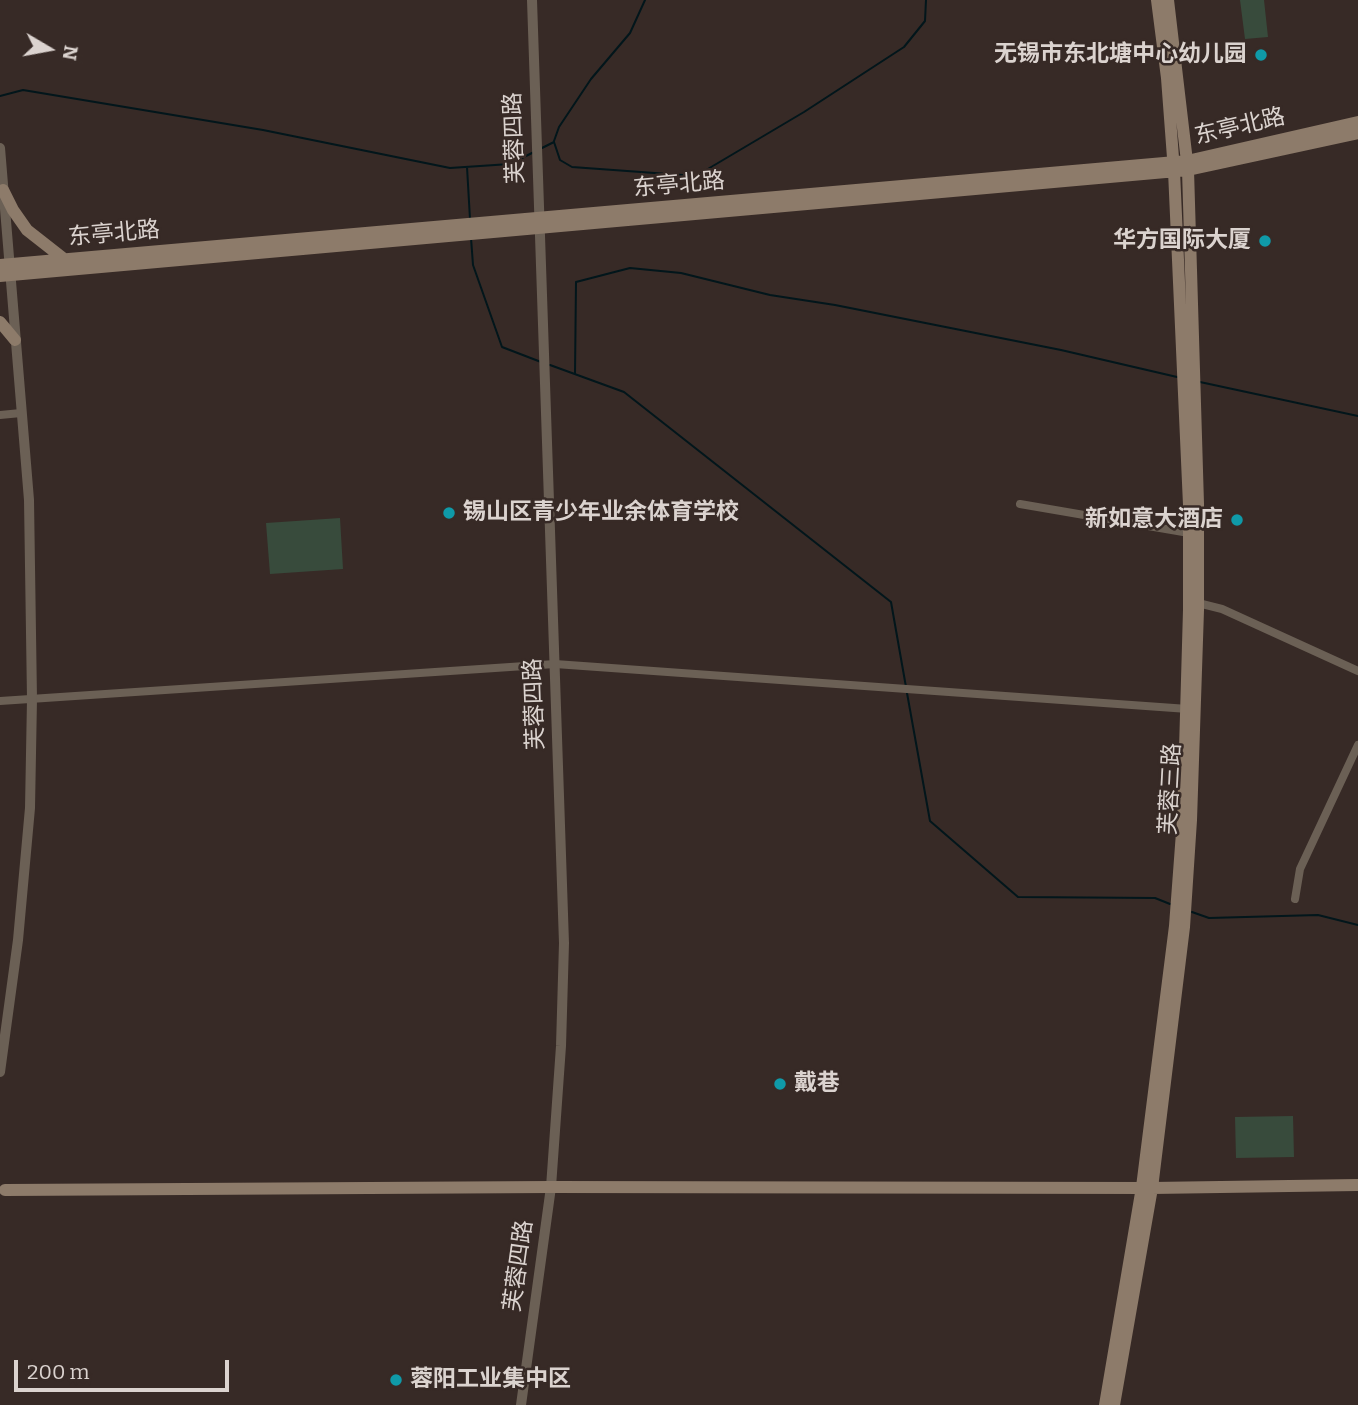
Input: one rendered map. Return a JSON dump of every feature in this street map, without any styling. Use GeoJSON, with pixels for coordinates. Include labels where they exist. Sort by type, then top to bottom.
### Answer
{"type":"FeatureCollection","features":[{"type":"Feature","properties":{"kind":"main road","name":"芙蓉三路"},"geometry":{"type":"LineString","coordinates":[[1157,0],[1167,78],[1188,358]]}},
{"type":"Feature","properties":{"kind":"main road","name":"芙蓉三路"},"geometry":{"type":"LineString","coordinates":[[1168,0],[1179,76],[1187,166],[1191,709]]}},
{"type":"Feature","properties":{"kind":"main road","name":"东亭北路"},"geometry":{"type":"LineString","coordinates":[[1187,166],[1358,121]]}},
{"type":"Feature","properties":{"kind":"main road","name":"东亭北路"},"geometry":{"type":"LineString","coordinates":[[4,270],[1187,166],[1358,133]]}},
{"type":"Feature","properties":{"kind":"main road"},"geometry":{"type":"LineString","coordinates":[[1,195],[27,230],[64,260]]}},
{"type":"Feature","properties":{"kind":"main road","name":"东亭北路"},"geometry":{"type":"LineString","coordinates":[[4,270],[64,260],[461,230]]}},
{"type":"Feature","properties":{"kind":"main road"},"geometry":{"type":"LineString","coordinates":[[0,322],[15,341]]}},
{"type":"Feature","properties":{"kind":"main road","name":"芙蓉三路"},"geometry":{"type":"LineString","coordinates":[[1114,1405],[1147,1188],[1182,890],[1198,603],[1198,504],[1189,399]]}},
{"type":"Feature","properties":{"kind":"main road"},"geometry":{"type":"LineString","coordinates":[[2,1190],[1147,1188],[1358,1185]]}},
{"type":"Feature","properties":{"kind":"main road","name":"芙蓉三路"},"geometry":{"type":"LineString","coordinates":[[1105,1405],[1147,1188]]}},
{"type":"Feature","properties":{"kind":"street","name":"芙蓉四路"},"geometry":{"type":"LineString","coordinates":[[520,1405],[551,1187],[561,1046],[564,943],[532,0]]}},
{"type":"Feature","properties":{"kind":"street"},"geometry":{"type":"LineString","coordinates":[[0,148],[4,270],[15,341],[29,500],[32,699],[29,821],[18,940],[0,1072]]}},
{"type":"Feature","properties":{"kind":"street"},"geometry":{"type":"LineString","coordinates":[[0,415],[21,414]]}},
{"type":"Feature","properties":{"kind":"street"},"geometry":{"type":"LineString","coordinates":[[1020,504],[1189,533]]}},
{"type":"Feature","properties":{"kind":"street"},"geometry":{"type":"LineString","coordinates":[[1198,603],[1222,609],[1358,671]]}},
{"type":"Feature","properties":{"kind":"street"},"geometry":{"type":"LineString","coordinates":[[0,701],[555,664],[1191,709]]}},
{"type":"Feature","properties":{"kind":"street"},"geometry":{"type":"LineString","coordinates":[[1295,899],[1300,869],[1358,745]]}},
{"type":"Feature","properties":{"kind":"green space"},"geometry":{"type":"Polygon","coordinates":[[[1240,0],[1264,0],[1268,37],[1245,39],[1240,0]]]}},
{"type":"Feature","properties":{"kind":"green space"},"geometry":{"type":"Polygon","coordinates":[[[340,518],[343,569],[270,574],[266,523],[340,518]]]}},
{"type":"Feature","properties":{"kind":"green space"},"geometry":{"type":"Polygon","coordinates":[[[1293,1116],[1294,1157],[1236,1158],[1235,1117],[1293,1116]]]}},
{"type":"Feature","properties":{"kind":"waterway"},"geometry":{"type":"LineString","coordinates":[[554,141],[559,127],[591,79],[630,33],[645,0]]}},
{"type":"Feature","properties":{"kind":"waterway"},"geometry":{"type":"LineString","coordinates":[[542,148],[554,142],[560,160],[572,167],[696,176],[804,112],[904,47],[925,21],[926,0]]}},
{"type":"Feature","properties":{"kind":"waterway"},"geometry":{"type":"LineString","coordinates":[[0,96],[23,90],[263,130],[450,168],[510,164],[534,152]]}},
{"type":"Feature","properties":{"kind":"waterway"},"geometry":{"type":"LineString","coordinates":[[467,167],[470,219]]}},
{"type":"Feature","properties":{"kind":"waterway"},"geometry":{"type":"LineString","coordinates":[[471,238],[473,265],[502,347],[541,362]]}},
{"type":"Feature","properties":{"kind":"waterway"},"geometry":{"type":"LineString","coordinates":[[575,374],[576,282],[630,268],[681,273],[770,295],[835,305],[1061,350],[1177,377]]}},
{"type":"Feature","properties":{"kind":"waterway"},"geometry":{"type":"LineString","coordinates":[[550,365],[624,392],[891,602],[906,687]]}},
{"type":"Feature","properties":{"kind":"waterway"},"geometry":{"type":"LineString","coordinates":[[1200,382],[1358,416]]}},
{"type":"Feature","properties":{"kind":"waterway"},"geometry":{"type":"LineString","coordinates":[[907,693],[930,821],[1018,897],[1155,898],[1170,904]]}},
{"type":"Feature","properties":{"kind":"waterway"},"geometry":{"type":"LineString","coordinates":[[1192,912],[1209,918],[1318,915],[1358,925]]}},
{"type":"Feature","properties":{"kind":"place","name":"无锡市东北塘中心幼儿园"},"geometry":{"type":"Point","coordinates":[1261,55]}},
{"type":"Feature","properties":{"kind":"place","name":"华方国际大厦"},"geometry":{"type":"Point","coordinates":[1265,241]}},
{"type":"Feature","properties":{"kind":"place","name":"锡山区青少年业余体育学校"},"geometry":{"type":"Point","coordinates":[449,513]}},
{"type":"Feature","properties":{"kind":"place","name":"新如意大酒店"},"geometry":{"type":"Point","coordinates":[1237,520]}},
{"type":"Feature","properties":{"kind":"place","name":"戴巷"},"geometry":{"type":"Point","coordinates":[780,1084]}},
{"type":"Feature","properties":{"kind":"place","name":"蓉阳工业集中区"},"geometry":{"type":"Point","coordinates":[396,1380]}}]}
